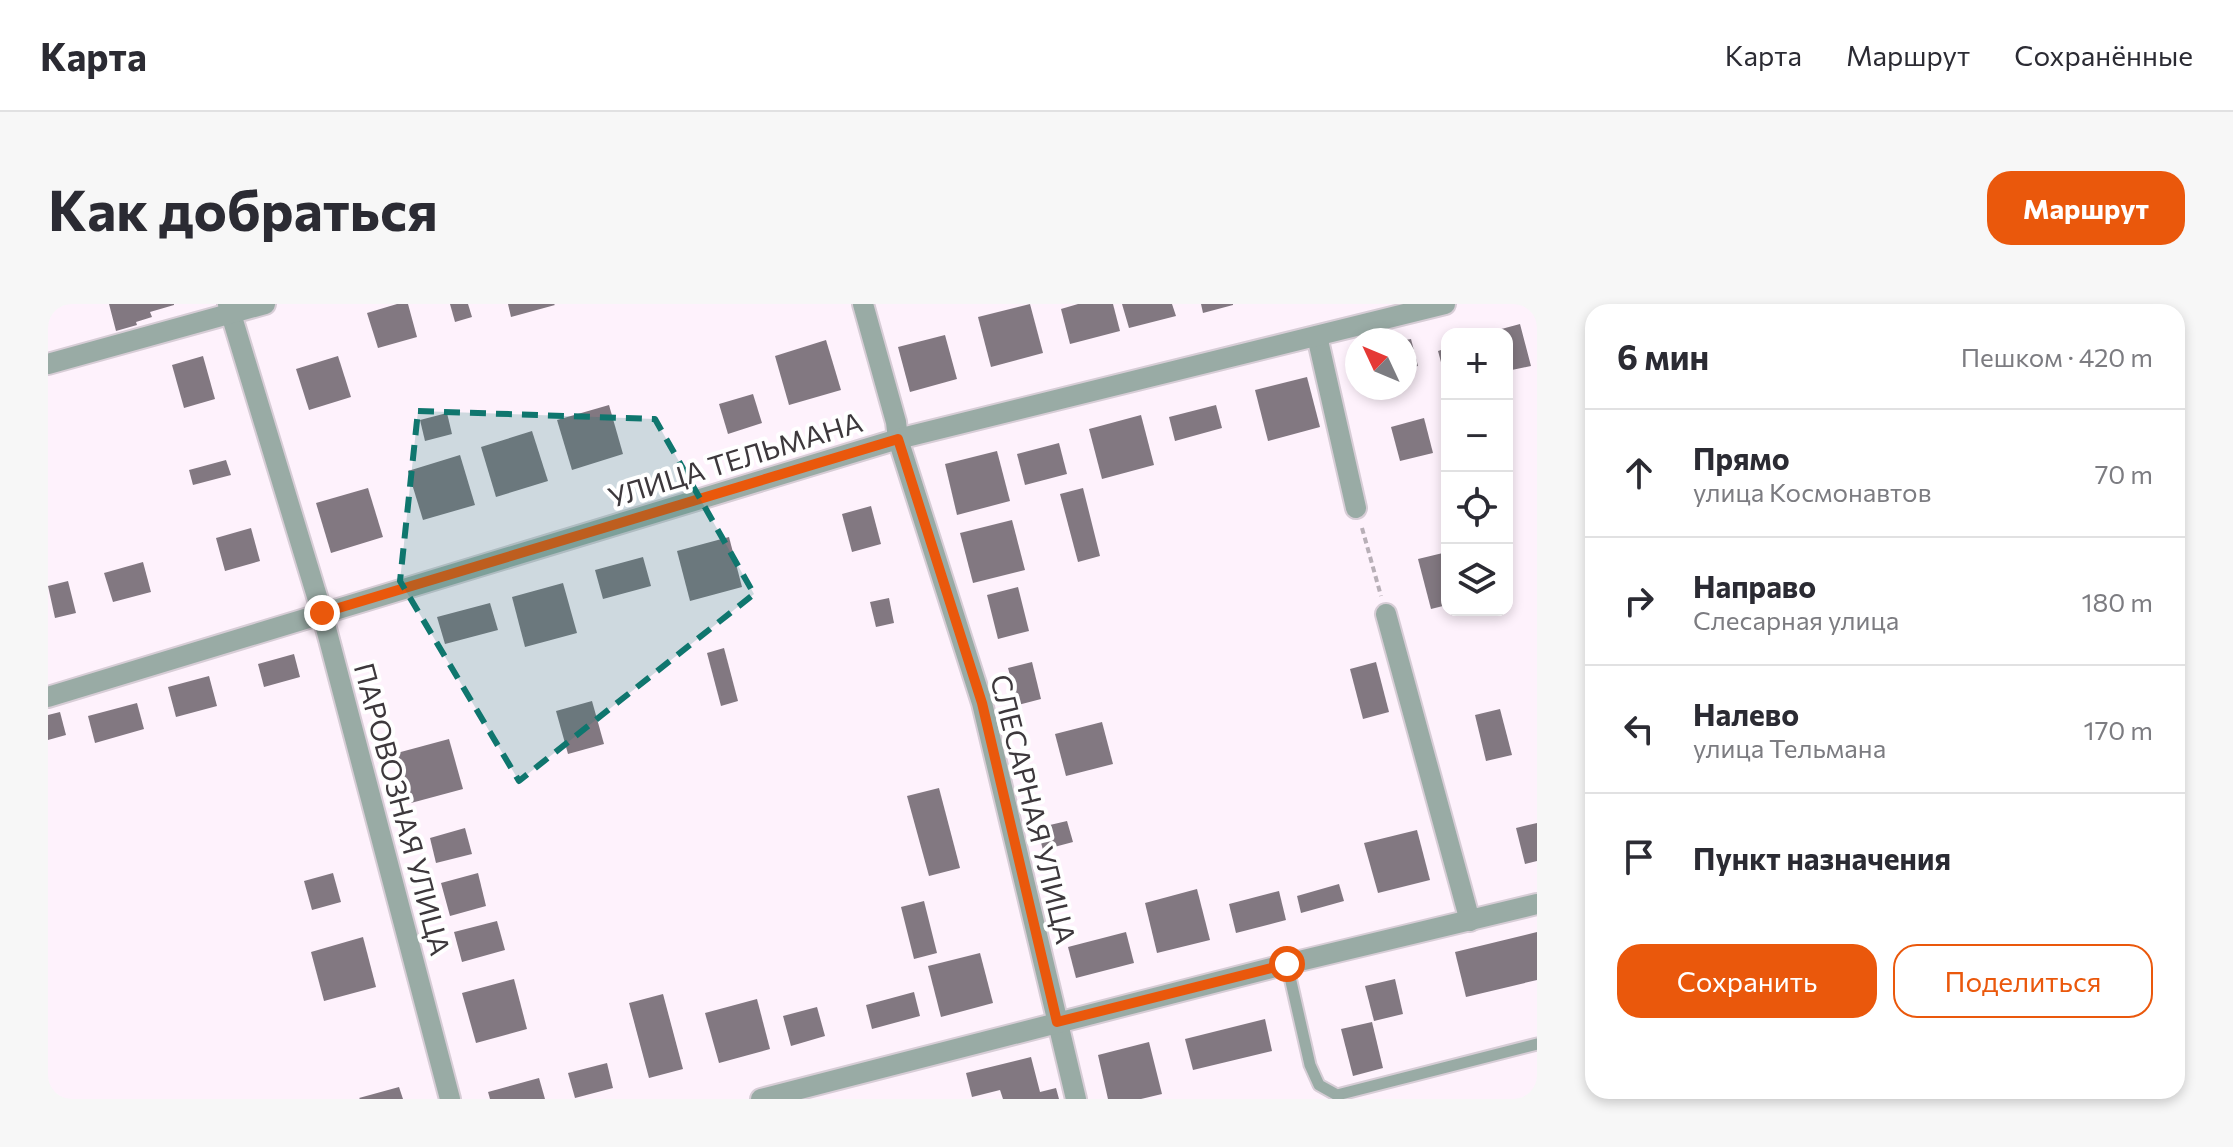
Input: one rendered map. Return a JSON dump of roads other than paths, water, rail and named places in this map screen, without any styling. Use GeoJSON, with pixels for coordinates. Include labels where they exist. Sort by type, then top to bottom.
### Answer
{"type":"FeatureCollection","features":[{"type":"Feature","properties":{"kind":"street"},"geometry":{"type":"LineString","coordinates":[[48,364],[230,309],[265,304]]}},
{"type":"Feature","properties":{"kind":"street","name":"СЛЕСАРНАЯ УЛИЦА"},"geometry":{"type":"LineString","coordinates":[[863,304],[898,439],[982,703],[1076,1099]]}},
{"type":"Feature","properties":{"kind":"street","name":"УЛИЦА ТЕЛЬМАНА"},"geometry":{"type":"LineString","coordinates":[[48,697],[898,439],[1445,304]]}},
{"type":"Feature","properties":{"kind":"street","name":"ПАРОВОЗНАЯ УЛИЦА"},"geometry":{"type":"LineString","coordinates":[[230,309],[322,613],[450,1099]]}},
{"type":"Feature","properties":{"kind":"street"},"geometry":{"type":"LineString","coordinates":[[1317,336],[1356,508]]}},
{"type":"Feature","properties":{"kind":"street"},"geometry":{"type":"LineString","coordinates":[[1386,614],[1470,921]]}},
{"type":"Feature","properties":{"kind":"street"},"geometry":{"type":"LineString","coordinates":[[761,1099],[1287,964],[1537,904]]}},
{"type":"Feature","properties":{"kind":"lane"},"geometry":{"type":"LineString","coordinates":[[1287,964],[1310,1065],[1319,1085],[1337,1095],[1537,1044]]}}]}
